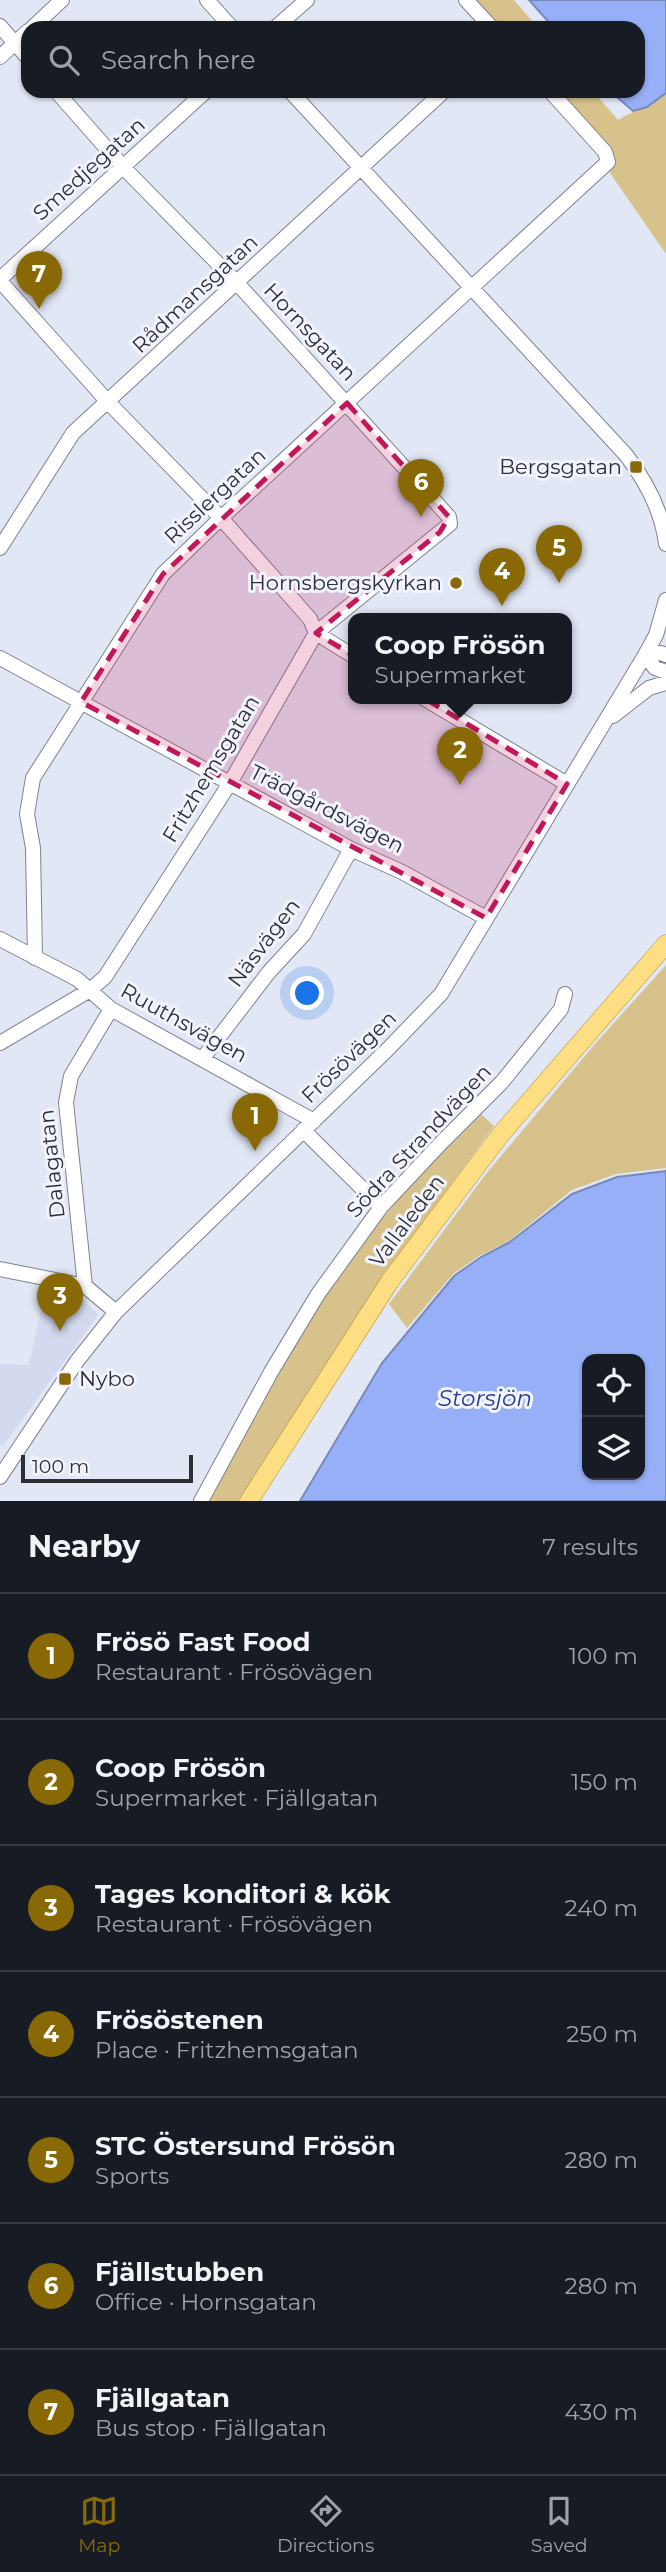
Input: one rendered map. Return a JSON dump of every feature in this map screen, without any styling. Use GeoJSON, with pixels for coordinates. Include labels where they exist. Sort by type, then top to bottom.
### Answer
{"type":"FeatureCollection","features":[{"type":"Feature","properties":{"kind":"main road","name":"Vallaleden"},"geometry":{"type":"LineString","coordinates":[[249,1501],[390,1282],[501,1134],[666,944]]}},
{"type":"Feature","properties":{"kind":"main road","name":"Vallaleden"},"geometry":{"type":"LineString","coordinates":[[629,989],[666,959]]}},
{"type":"Feature","properties":{"kind":"street"},"geometry":{"type":"LineString","coordinates":[[40,21],[62,0]]}},
{"type":"Feature","properties":{"kind":"street"},"geometry":{"type":"LineString","coordinates":[[207,0],[226,21]]}},
{"type":"Feature","properties":{"kind":"street"},"geometry":{"type":"LineString","coordinates":[[283,21],[307,0]]}},
{"type":"Feature","properties":{"kind":"street"},"geometry":{"type":"LineString","coordinates":[[466,0],[486,21]]}},
{"type":"Feature","properties":{"kind":"street"},"geometry":{"type":"LineString","coordinates":[[0,26],[21,50]]}},
{"type":"Feature","properties":{"kind":"street"},"geometry":{"type":"LineString","coordinates":[[0,57],[21,38]]}},
{"type":"Feature","properties":{"kind":"street","name":"Hornsgatan"},"geometry":{"type":"LineString","coordinates":[[62,98],[122,167],[237,283],[444,512]]}},
{"type":"Feature","properties":{"kind":"street","name":"Smedjegatan"},"geometry":{"type":"LineString","coordinates":[[0,280],[198,98]]}},
{"type":"Feature","properties":{"kind":"street"},"geometry":{"type":"LineString","coordinates":[[296,98],[636,467],[656,505],[666,544]]}},
{"type":"Feature","properties":{"kind":"street","name":"Rådmansgatan"},"geometry":{"type":"LineString","coordinates":[[0,548],[73,433],[437,98]]}},
{"type":"Feature","properties":{"kind":"street","name":"Risslergatan"},"geometry":{"type":"LineString","coordinates":[[35,958],[33,848],[27,814],[33,778],[163,574],[608,162],[606,152],[556,98]]}},
{"type":"Feature","properties":{"kind":"street"},"geometry":{"type":"LineString","coordinates":[[0,280],[108,402],[221,518],[310,618],[316,633],[348,653]]}},
{"type":"Feature","properties":{"kind":"street","name":"Fritzhemsgatan"},"geometry":{"type":"LineString","coordinates":[[0,1043],[90,990],[105,977],[230,783],[316,633],[450,524],[449,517],[444,512]]}},
{"type":"Feature","properties":{"kind":"street"},"geometry":{"type":"LineString","coordinates":[[645,655],[656,635],[666,608],[666,600]]}},
{"type":"Feature","properties":{"kind":"street"},"geometry":{"type":"LineString","coordinates":[[645,655],[666,655]]}},
{"type":"Feature","properties":{"kind":"street"},"geometry":{"type":"LineString","coordinates":[[645,655],[655,668],[666,672]]}},
{"type":"Feature","properties":{"kind":"street","name":"Frösövägen"},"geometry":{"type":"LineString","coordinates":[[0,1477],[6,1459],[116,1312],[441,994],[645,655]]}},
{"type":"Feature","properties":{"kind":"street","name":"Trädgårdsvägen"},"geometry":{"type":"LineString","coordinates":[[0,658],[351,849],[402,872],[486,918]]}},
{"type":"Feature","properties":{"kind":"street"},"geometry":{"type":"LineString","coordinates":[[604,724],[649,688],[666,683]]}},
{"type":"Feature","properties":{"kind":"street"},"geometry":{"type":"LineString","coordinates":[[433,704],[567,784]]}},
{"type":"Feature","properties":{"kind":"street","name":"Näsvägen"},"geometry":{"type":"LineString","coordinates":[[204,1058],[269,972],[303,934],[351,849]]}},
{"type":"Feature","properties":{"kind":"street","name":"Ruuthsvägen"},"geometry":{"type":"LineString","coordinates":[[0,939],[77,979],[111,1009],[204,1058],[308,1126],[381,1207]]}},
{"type":"Feature","properties":{"kind":"street","name":"Södra Strandvägen"},"geometry":{"type":"LineString","coordinates":[[201,1501],[318,1294],[381,1207],[502,1082],[561,1009],[565,994]]}},
{"type":"Feature","properties":{"kind":"street","name":"Dalagatan"},"geometry":{"type":"LineString","coordinates":[[85,1286],[66,1101],[71,1076],[111,1009]]}},
{"type":"Feature","properties":{"kind":"street"},"geometry":{"type":"LineString","coordinates":[[0,1269],[85,1286],[116,1312]]}},
{"type":"Feature","properties":{"kind":"highlighted area"},"geometry":{"type":"Polygon","coordinates":[[[347,403],[449,517],[440,532],[316,633],[567,784],[486,918],[81,702],[163,574],[347,403]]]}},
{"type":"Feature","properties":{"kind":"shaded area"},"geometry":{"type":"Polygon","coordinates":[[[467,0],[514,0],[532,21],[486,21],[467,0]]]}},
{"type":"Feature","properties":{"kind":"shaded area"},"geometry":{"type":"Polygon","coordinates":[[[666,93],[666,254],[599,157],[605,152],[556,98],[599,98],[618,120],[655,102],[666,93]]]}},
{"type":"Feature","properties":{"kind":"shaded area"},"geometry":{"type":"Polygon","coordinates":[[[666,965],[666,1168],[616,1174],[572,1190],[509,1241],[479,1256],[453,1274],[407,1328],[389,1304],[486,1174],[594,1045],[666,965]]]}},
{"type":"Feature","properties":{"kind":"shaded area"},"geometry":{"type":"Polygon","coordinates":[[[480,1113],[494,1126],[383,1277],[240,1501],[209,1501],[293,1349],[340,1276],[402,1195],[480,1113]]]}},
{"type":"Feature","properties":{"kind":"shaded area"},"geometry":{"type":"Polygon","coordinates":[[[46,1287],[81,1297],[98,1315],[3,1446],[0,1446],[0,1364],[29,1365],[46,1287]]]}},
{"type":"Feature","properties":{"kind":"water"},"geometry":{"type":"Polygon","coordinates":[[[529,0],[666,0],[666,93],[647,107],[633,111],[618,98],[645,98],[645,21],[548,21],[529,0]]]}},
{"type":"Feature","properties":{"kind":"water","name":"Storsjön"},"geometry":{"type":"Polygon","coordinates":[[[666,1171],[666,1501],[300,1501],[382,1363],[454,1276],[481,1257],[510,1242],[572,1194],[617,1177],[666,1171]]]}},
{"type":"Feature","properties":{"kind":"place","name":"Fjällgatan"},"geometry":{"type":"Point","coordinates":[39,309]}},
{"type":"Feature","properties":{"kind":"place","name":"Bergsgatan"},"geometry":{"type":"Point","coordinates":[636,467]}},
{"type":"Feature","properties":{"kind":"place","name":"Fjällstubben"},"geometry":{"type":"Point","coordinates":[421,517]}},
{"type":"Feature","properties":{"kind":"place","name":"Hornsbergskyrkan"},"geometry":{"type":"Point","coordinates":[456,583]}},
{"type":"Feature","properties":{"kind":"place","name":"STC Östersund Frösön"},"geometry":{"type":"Point","coordinates":[559,583]}},
{"type":"Feature","properties":{"kind":"place","name":"Frösöstenen"},"geometry":{"type":"Point","coordinates":[502,606]}},
{"type":"Feature","properties":{"kind":"place","name":"Coop Frösön"},"geometry":{"type":"Point","coordinates":[460,785]}},
{"type":"Feature","properties":{"kind":"place","name":"Frösö Fast Food"},"geometry":{"type":"Point","coordinates":[255,1151]}},
{"type":"Feature","properties":{"kind":"place","name":"Tages konditori & kök"},"geometry":{"type":"Point","coordinates":[60,1331]}},
{"type":"Feature","properties":{"kind":"place","name":"Nybo"},"geometry":{"type":"Point","coordinates":[65,1379]}}]}
